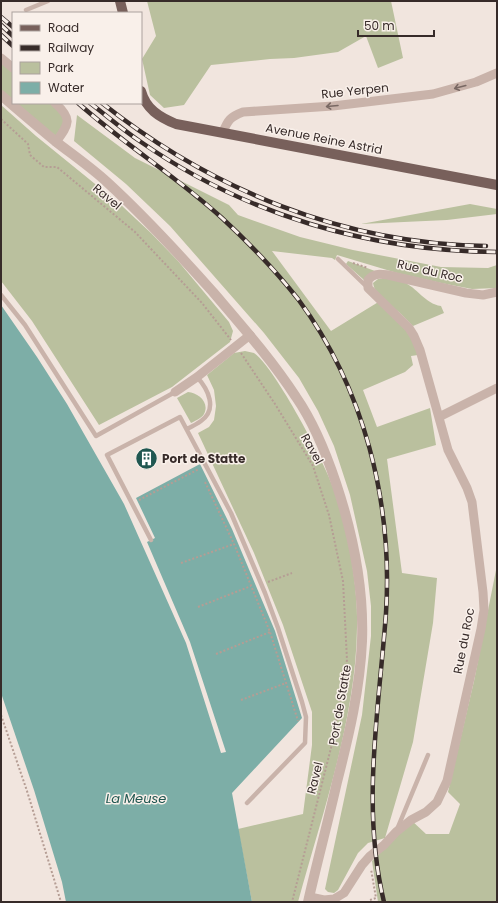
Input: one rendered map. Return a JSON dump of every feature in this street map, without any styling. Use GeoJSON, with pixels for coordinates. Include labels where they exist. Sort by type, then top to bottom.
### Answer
{"type":"FeatureCollection","features":[{"type":"Feature","properties":{"kind":"main road"},"geometry":{"type":"LineString","coordinates":[[120,1],[123,12]]}},
{"type":"Feature","properties":{"kind":"main road","name":"Avenue Reine Astrid"},"geometry":{"type":"LineString","coordinates":[[142,93],[150,109],[162,119],[176,124],[497,185]]}},
{"type":"Feature","properties":{"kind":"street"},"geometry":{"type":"LineString","coordinates":[[1,58],[12,67]]}},
{"type":"Feature","properties":{"kind":"street","name":"Rue Yerpen"},"geometry":{"type":"LineString","coordinates":[[223,132],[228,120],[234,115],[243,112],[333,106],[433,94],[476,82],[497,73]]}},
{"type":"Feature","properties":{"kind":"street","name":"Port de Statte"},"geometry":{"type":"LineString","coordinates":[[1,95],[56,142],[106,180],[158,230],[250,335],[275,366],[297,398],[327,455],[345,509],[353,540],[362,607],[362,642],[354,713],[309,899]]}},
{"type":"Feature","properties":{"kind":"street"},"geometry":{"type":"LineString","coordinates":[[56,104],[63,110],[68,118],[66,128],[56,142]]}},
{"type":"Feature","properties":{"kind":"street","name":"Rue du Roc"},"geometry":{"type":"LineString","coordinates":[[309,899],[334,899],[344,893],[362,865],[370,856],[384,845],[396,832],[411,820],[426,812],[437,802],[447,781],[484,610],[482,573],[472,502],[467,488],[448,450],[420,350],[414,336],[402,320],[368,288],[368,280],[371,276],[377,273],[466,293],[483,295],[497,292]]}},
{"type":"Feature","properties":{"kind":"street"},"geometry":{"type":"LineString","coordinates":[[175,392],[197,377],[250,335]]}},
{"type":"Feature","properties":{"kind":"street"},"geometry":{"type":"LineString","coordinates":[[439,417],[497,388]]}},
{"type":"Feature","properties":{"kind":"lane"},"geometry":{"type":"LineString","coordinates":[[26,10],[48,1]]}},
{"type":"Feature","properties":{"kind":"lane","name":"Rue du Roc"},"geometry":{"type":"LineString","coordinates":[[338,260],[368,288]]}},
{"type":"Feature","properties":{"kind":"lane"},"geometry":{"type":"LineString","coordinates":[[1,295],[25,325],[96,436],[175,392]]}},
{"type":"Feature","properties":{"kind":"lane"},"geometry":{"type":"LineString","coordinates":[[187,429],[202,421],[209,409],[209,394],[197,377]]}},
{"type":"Feature","properties":{"kind":"lane"},"geometry":{"type":"LineString","coordinates":[[151,540],[107,455],[180,416],[231,513],[261,584],[278,628],[306,717],[305,743],[247,803]]}},
{"type":"Feature","properties":{"kind":"lane"},"geometry":{"type":"LineString","coordinates":[[396,832],[428,755]]}},
{"type":"Feature","properties":{"kind":"path","name":"Ravel"},"geometry":{"type":"LineString","coordinates":[[1,119],[28,144],[30,155],[44,167],[57,167],[135,232],[202,303],[247,361],[313,466],[329,515],[343,581],[347,660],[333,740],[292,902]]}},
{"type":"Feature","properties":{"kind":"path"},"geometry":{"type":"LineString","coordinates":[[338,260],[339,258],[368,268]]}},
{"type":"Feature","properties":{"kind":"path"},"geometry":{"type":"LineString","coordinates":[[142,507],[138,500],[199,468],[202,475]]}},
{"type":"Feature","properties":{"kind":"path"},"geometry":{"type":"LineString","coordinates":[[205,482],[234,544],[270,632],[298,721]]}},
{"type":"Feature","properties":{"kind":"path"},"geometry":{"type":"LineString","coordinates":[[181,563],[234,544]]}},
{"type":"Feature","properties":{"kind":"path"},"geometry":{"type":"LineString","coordinates":[[261,584],[292,573]]}},
{"type":"Feature","properties":{"kind":"path"},"geometry":{"type":"LineString","coordinates":[[198,607],[251,586]]}},
{"type":"Feature","properties":{"kind":"path"},"geometry":{"type":"LineString","coordinates":[[216,654],[270,632]]}},
{"type":"Feature","properties":{"kind":"path"},"geometry":{"type":"LineString","coordinates":[[241,700],[286,683]]}},
{"type":"Feature","properties":{"kind":"path"},"geometry":{"type":"LineString","coordinates":[[1,715],[61,902]]}},
{"type":"Feature","properties":{"kind":"path"},"geometry":{"type":"LineString","coordinates":[[370,856],[376,898],[370,900]]}},
{"type":"Feature","properties":{"kind":"green space"},"geometry":{"type":"Polygon","coordinates":[[[147,1],[391,1],[403,58],[378,68],[366,36],[338,52],[294,58],[211,65],[184,105],[164,108],[150,95],[142,59],[156,36],[147,1]]]}},
{"type":"Feature","properties":{"kind":"green space"},"geometry":{"type":"Polygon","coordinates":[[[1,58],[12,67],[12,104],[56,104],[68,118],[56,142],[1,95],[1,58]]]}},
{"type":"Feature","properties":{"kind":"green space"},"geometry":{"type":"Polygon","coordinates":[[[1,105],[36,136],[121,205],[151,233],[178,261],[229,322],[233,331],[230,342],[172,387],[99,425],[32,321],[1,281],[1,105]]]}},
{"type":"Feature","properties":{"kind":"green space"},"geometry":{"type":"Polygon","coordinates":[[[77,115],[135,158],[229,205],[238,215],[300,237],[353,250],[441,267],[488,268],[497,265],[497,288],[472,289],[397,273],[337,255],[335,260],[332,258],[272,251],[331,331],[380,301],[409,328],[418,355],[411,356],[413,365],[405,372],[363,390],[377,427],[430,408],[436,445],[387,459],[402,573],[437,578],[433,623],[413,742],[385,838],[368,843],[358,853],[338,890],[334,893],[328,892],[325,889],[362,715],[371,636],[371,606],[367,571],[350,495],[334,446],[318,411],[299,378],[264,333],[170,226],[126,184],[74,141],[77,115]]]}},
{"type":"Feature","properties":{"kind":"green space"},"geometry":{"type":"Polygon","coordinates":[[[470,204],[497,209],[497,214],[447,220],[361,224],[470,204]]]}},
{"type":"Feature","properties":{"kind":"green space"},"geometry":{"type":"Polygon","coordinates":[[[348,261],[375,271],[364,280],[346,264],[348,261]]]}},
{"type":"Feature","properties":{"kind":"green space"},"geometry":{"type":"Polygon","coordinates":[[[378,279],[394,280],[408,284],[430,302],[441,306],[444,313],[413,326],[380,297],[374,288],[373,283],[378,279]]]}},
{"type":"Feature","properties":{"kind":"green space"},"geometry":{"type":"Polygon","coordinates":[[[245,351],[254,353],[266,365],[273,375],[287,396],[315,447],[327,473],[342,512],[352,563],[355,590],[357,628],[351,697],[327,801],[298,902],[252,902],[238,829],[303,814],[312,745],[312,712],[283,625],[254,553],[198,433],[209,427],[214,420],[216,406],[214,390],[207,375],[234,353],[245,351]]]}},
{"type":"Feature","properties":{"kind":"green space"},"geometry":{"type":"Polygon","coordinates":[[[188,392],[199,396],[204,402],[205,406],[204,414],[191,423],[177,398],[188,392]]]}},
{"type":"Feature","properties":{"kind":"green space"},"geometry":{"type":"Polygon","coordinates":[[[497,565],[497,902],[378,902],[372,861],[411,820],[426,834],[449,834],[460,804],[448,792],[474,681],[497,565]]]}},
{"type":"Feature","properties":{"kind":"water","name":"La Meuse"},"geometry":{"type":"Polygon","coordinates":[[[1,305],[67,404],[124,504],[186,643],[221,753],[226,752],[190,642],[147,542],[155,538],[136,498],[200,464],[232,529],[275,631],[302,718],[232,793],[252,902],[66,902],[62,882],[34,790],[1,693],[1,305]]]}},
{"type":"Feature","properties":{"kind":"railway"},"geometry":{"type":"LineString","coordinates":[[1,17],[12,26]]}},
{"type":"Feature","properties":{"kind":"railway"},"geometry":{"type":"LineString","coordinates":[[1,25],[12,35]]}},
{"type":"Feature","properties":{"kind":"railway"},"geometry":{"type":"LineString","coordinates":[[1,35],[12,45]]}},
{"type":"Feature","properties":{"kind":"railway"},"geometry":{"type":"LineString","coordinates":[[79,104],[205,203],[242,237],[271,267],[298,299],[321,333],[341,370],[357,408],[379,488],[387,571],[386,613],[376,722],[373,794],[377,866],[384,902]]}},
{"type":"Feature","properties":{"kind":"railway"},"geometry":{"type":"LineString","coordinates":[[91,104],[121,128],[181,168],[223,190],[266,209],[310,224],[356,236],[402,245],[449,250],[497,252]]}},
{"type":"Feature","properties":{"kind":"railway"},"geometry":{"type":"LineString","coordinates":[[103,104],[144,134],[188,162],[234,186],[282,206],[331,223],[382,235],[433,243],[486,246]]}},
{"type":"Feature","properties":{"kind":"place","name":"Port de Statte"},"geometry":{"type":"Point","coordinates":[147,459]}}]}
